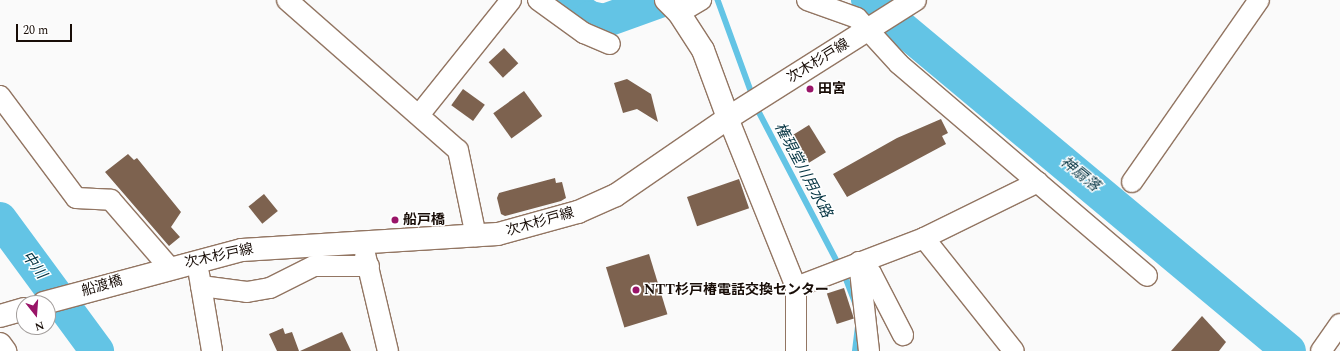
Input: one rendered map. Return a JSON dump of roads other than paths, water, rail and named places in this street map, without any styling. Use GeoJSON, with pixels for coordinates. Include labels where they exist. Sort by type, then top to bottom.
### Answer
{"type":"FeatureCollection","features":[{"type":"Feature","properties":{"kind":"main road","name":"次木杉戸線"},"geometry":{"type":"LineString","coordinates":[[165,268],[197,260],[274,246],[362,240],[476,236],[521,229],[602,202],[728,118],[869,30],[908,1]]}},
{"type":"Feature","properties":{"kind":"main road"},"geometry":{"type":"LineString","coordinates":[[673,6],[703,50],[728,118]]}},
{"type":"Feature","properties":{"kind":"main road","name":"船渡橋"},"geometry":{"type":"LineString","coordinates":[[56,300],[165,268]]}},
{"type":"Feature","properties":{"kind":"main road"},"geometry":{"type":"LineString","coordinates":[[0,316],[16,311]]}},
{"type":"Feature","properties":{"kind":"main road"},"geometry":{"type":"LineString","coordinates":[[0,344],[5,351]]}},
{"type":"Feature","properties":{"kind":"street"},"geometry":{"type":"LineString","coordinates":[[287,0],[458,150],[476,236]]}},
{"type":"Feature","properties":{"kind":"street"},"geometry":{"type":"LineString","coordinates":[[419,115],[511,0]]}},
{"type":"Feature","properties":{"kind":"street"},"geometry":{"type":"LineString","coordinates":[[538,0],[584,33],[610,44]]}},
{"type":"Feature","properties":{"kind":"street"},"geometry":{"type":"LineString","coordinates":[[673,6],[701,0]]}},
{"type":"Feature","properties":{"kind":"street"},"geometry":{"type":"LineString","coordinates":[[807,0],[844,12],[869,30],[899,64],[1147,276]]}},
{"type":"Feature","properties":{"kind":"street"},"geometry":{"type":"LineString","coordinates":[[1132,182],[1260,0]]}},
{"type":"Feature","properties":{"kind":"street"},"geometry":{"type":"LineString","coordinates":[[0,96],[76,198],[111,200],[165,268]]}},
{"type":"Feature","properties":{"kind":"street"},"geometry":{"type":"LineString","coordinates":[[728,118],[796,287],[796,351]]}},
{"type":"Feature","properties":{"kind":"street"},"geometry":{"type":"LineString","coordinates":[[796,287],[924,238],[1038,182]]}},
{"type":"Feature","properties":{"kind":"street"},"geometry":{"type":"LineString","coordinates":[[924,238],[1014,351]]}},
{"type":"Feature","properties":{"kind":"street"},"geometry":{"type":"LineString","coordinates":[[362,240],[388,351]]}},
{"type":"Feature","properties":{"kind":"street"},"geometry":{"type":"LineString","coordinates":[[197,260],[212,351]]}},
{"type":"Feature","properties":{"kind":"street"},"geometry":{"type":"LineString","coordinates":[[859,262],[871,273],[903,335]]}},
{"type":"Feature","properties":{"kind":"street"},"geometry":{"type":"LineString","coordinates":[[859,262],[869,351]]}},
{"type":"Feature","properties":{"kind":"street"},"geometry":{"type":"LineString","coordinates":[[201,286],[247,292],[270,288],[314,266],[368,266]]}},
{"type":"Feature","properties":{"kind":"street"},"geometry":{"type":"LineString","coordinates":[[1322,349],[1340,324]]}},
{"type":"Feature","properties":{"kind":"waterway","name":"神扇落"},"geometry":{"type":"LineString","coordinates":[[564,0],[590,18],[604,21],[662,0]]}},
{"type":"Feature","properties":{"kind":"waterway","name":"権現堂川用水路"},"geometry":{"type":"LineString","coordinates":[[718,0],[753,96]]}},
{"type":"Feature","properties":{"kind":"waterway","name":"神扇落"},"geometry":{"type":"LineString","coordinates":[[868,0],[1289,351]]}},
{"type":"Feature","properties":{"kind":"waterway","name":"権現堂川用水路"},"geometry":{"type":"LineString","coordinates":[[756,106],[846,278],[855,302]]}},
{"type":"Feature","properties":{"kind":"waterway","name":"中川"},"geometry":{"type":"LineString","coordinates":[[0,219],[97,351]]}},
{"type":"Feature","properties":{"kind":"waterway","name":"権現堂川用水路"},"geometry":{"type":"LineString","coordinates":[[855,351],[858,328]]}},
{"type":"Feature","properties":{"kind":"place","name":"田宮"},"geometry":{"type":"Point","coordinates":[810,89]}},
{"type":"Feature","properties":{"kind":"place","name":"船戸橋"},"geometry":{"type":"Point","coordinates":[395,220]}},
{"type":"Feature","properties":{"kind":"place","name":"NTT杉戸椿電話交換センター"},"geometry":{"type":"Point","coordinates":[636,290]}}]}
